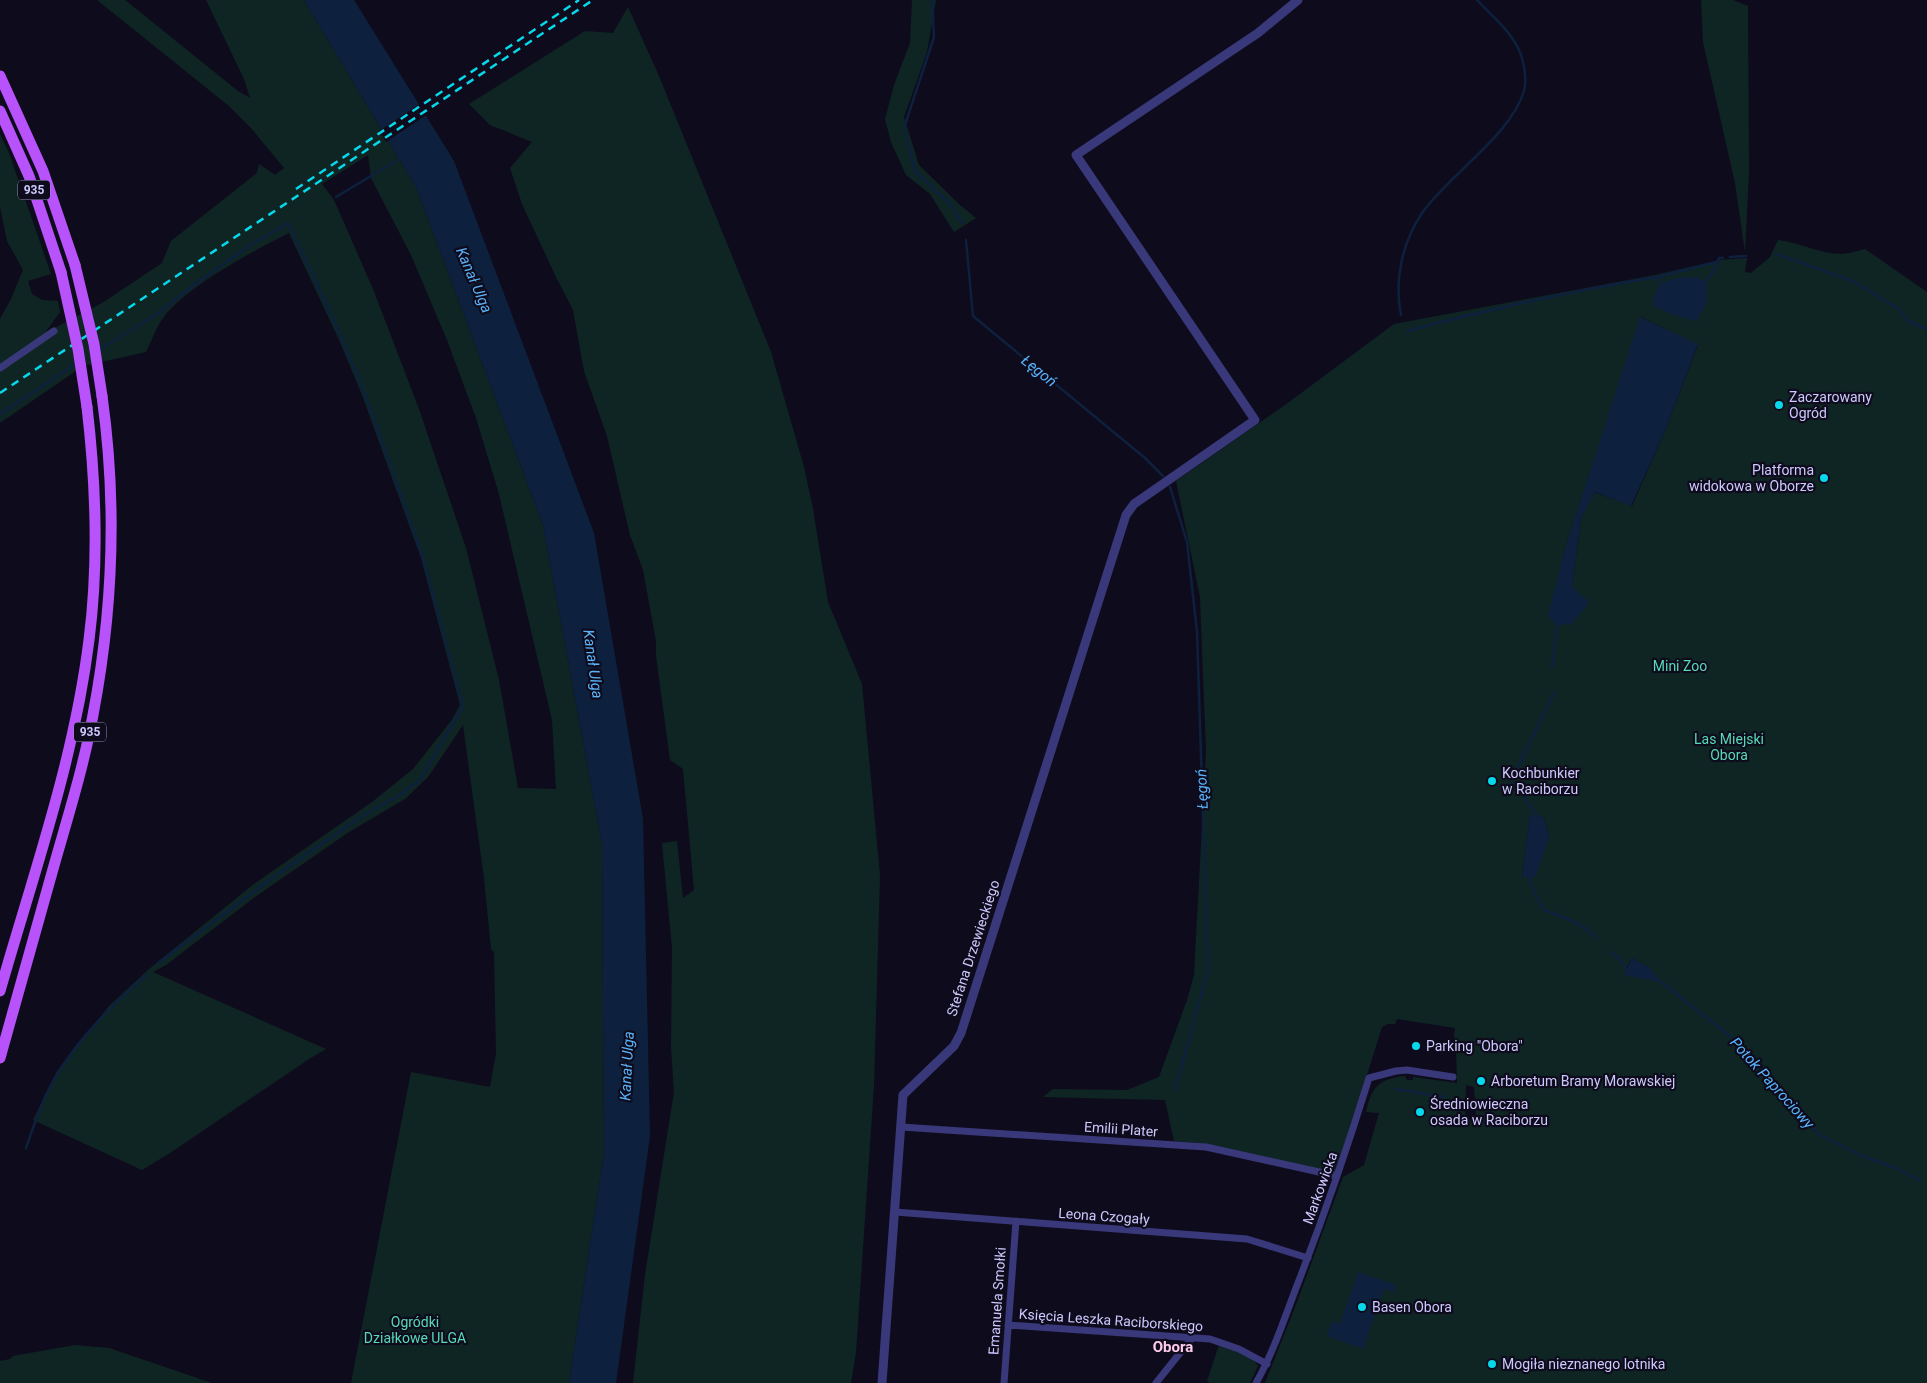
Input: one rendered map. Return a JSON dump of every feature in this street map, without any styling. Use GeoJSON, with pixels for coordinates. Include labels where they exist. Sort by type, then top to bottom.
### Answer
{"type":"FeatureCollection","features":[{"type":"Feature","properties":{"kind":"main road","name":"935"},"geometry":{"type":"LineString","coordinates":[[0,76],[43,171],[76,265],[94,344],[102,396],[108,452],[112,549],[109,599],[99,682],[84,756],[0,1058]]}},
{"type":"Feature","properties":{"kind":"main road","name":"935"},"geometry":{"type":"LineString","coordinates":[[0,111],[29,176],[61,272],[78,348],[87,407],[96,499],[94,592],[89,640],[76,716],[64,771],[0,991]]}},
{"type":"Feature","properties":{"kind":"street","name":"Stefana Drzewieckiego"},"geometry":{"type":"LineString","coordinates":[[882,1383],[903,1095],[954,1046],[961,1033],[1126,515],[1134,504],[1255,420],[1076,155],[1258,33],[1298,0]]}},
{"type":"Feature","properties":{"kind":"street"},"geometry":{"type":"LineString","coordinates":[[0,368],[54,331]]}},
{"type":"Feature","properties":{"kind":"street","name":"Markowicka"},"geometry":{"type":"LineString","coordinates":[[1256,1383],[1266,1364],[1308,1258],[1369,1078],[1407,1070],[1453,1077]]}},
{"type":"Feature","properties":{"kind":"street","name":"Emilii Plater"},"geometry":{"type":"LineString","coordinates":[[901,1127],[1206,1147],[1337,1176]]}},
{"type":"Feature","properties":{"kind":"street","name":"Leona Czogały"},"geometry":{"type":"LineString","coordinates":[[895,1212],[1247,1239],[1308,1258]]}},
{"type":"Feature","properties":{"kind":"street","name":"Emanuela Smołki"},"geometry":{"type":"LineString","coordinates":[[1004,1383],[1016,1221]]}},
{"type":"Feature","properties":{"kind":"street","name":"Księcia Leszka Raciborskiego"},"geometry":{"type":"LineString","coordinates":[[1008,1325],[1210,1340],[1239,1349],[1266,1364]]}},
{"type":"Feature","properties":{"kind":"street"},"geometry":{"type":"LineString","coordinates":[[1156,1383],[1192,1338]]}},
{"type":"Feature","properties":{"kind":"green space","name":"Ogródki Działkowe ULGA"},"geometry":{"type":"Polygon","coordinates":[[[97,0],[125,0],[238,91],[250,98],[244,79],[206,0],[304,0],[416,187],[543,525],[602,844],[604,1153],[569,1383],[351,1383],[411,1072],[490,1087],[496,1053],[494,952],[491,949],[484,878],[463,725],[428,777],[405,799],[349,832],[255,897],[166,965],[153,972],[326,1049],[142,1170],[33,1120],[57,1071],[109,1006],[149,969],[254,884],[372,802],[413,769],[451,721],[460,705],[421,558],[362,395],[340,342],[289,233],[220,271],[185,296],[161,321],[146,352],[83,366],[0,423],[0,319],[23,270],[7,241],[0,207],[0,134],[9,153],[51,274],[28,281],[32,294],[42,300],[58,301],[60,312],[45,333],[102,303],[162,263],[171,241],[257,173],[259,164],[275,175],[284,168],[251,128],[229,106],[97,0]],[[368,155],[322,184],[334,200],[373,289],[419,409],[466,548],[499,680],[518,788],[556,789],[552,720],[499,494],[476,418],[447,340],[411,255],[371,178],[368,155]]]}},
{"type":"Feature","properties":{"kind":"green space"},"geometry":{"type":"Polygon","coordinates":[[[912,0],[936,0],[927,52],[904,117],[919,165],[976,218],[954,232],[930,194],[906,175],[891,142],[885,119],[894,85],[910,43],[912,0]]]}},
{"type":"Feature","properties":{"kind":"green space"},"geometry":{"type":"Polygon","coordinates":[[[1701,0],[1733,0],[1748,6],[1749,172],[1745,252],[1735,183],[1703,42],[1701,0]]]}},
{"type":"Feature","properties":{"kind":"green space"},"geometry":{"type":"Polygon","coordinates":[[[628,7],[659,76],[771,352],[804,467],[813,509],[828,602],[862,684],[880,875],[874,1085],[856,1352],[851,1383],[633,1383],[645,1275],[674,1092],[671,1048],[672,948],[662,843],[677,841],[683,898],[694,890],[683,769],[670,760],[656,656],[656,641],[643,570],[630,535],[607,436],[584,371],[573,310],[522,204],[510,168],[532,142],[490,125],[469,104],[585,31],[613,33],[628,7]]]}},
{"type":"Feature","properties":{"kind":"green space","name":"Las Miejski Obora"},"geometry":{"type":"Polygon","coordinates":[[[1778,240],[1841,254],[1865,249],[1927,292],[1927,1383],[1265,1383],[1343,1177],[1364,1165],[1379,1113],[1366,1112],[1374,1090],[1378,1085],[1389,1079],[1405,1076],[1407,1080],[1413,1080],[1413,1077],[1457,1083],[1455,1028],[1397,1019],[1395,1024],[1388,1024],[1382,1027],[1336,1174],[1206,1144],[1174,1141],[1165,1100],[1043,1097],[1053,1089],[1127,1090],[1159,1077],[1194,975],[1206,751],[1200,597],[1176,481],[1285,405],[1394,324],[1655,275],[1720,260],[1747,258],[1745,272],[1751,273],[1770,257],[1778,240]],[[1641,317],[1564,552],[1558,579],[1572,587],[1581,518],[1594,492],[1632,506],[1664,433],[1698,345],[1641,317]],[[1530,816],[1522,877],[1549,838],[1544,817],[1530,816]],[[1632,958],[1626,969],[1660,982],[1651,969],[1632,958]],[[1466,1085],[1465,1123],[1476,1115],[1474,1087],[1466,1085]]]}},
{"type":"Feature","properties":{"kind":"green space"},"geometry":{"type":"Polygon","coordinates":[[[75,1345],[109,1348],[212,1383],[0,1383],[0,1361],[10,1359],[13,1356],[75,1345]]]}},
{"type":"Feature","properties":{"kind":"green space"},"geometry":{"type":"Polygon","coordinates":[[[1219,1345],[1240,1352],[1255,1362],[1258,1366],[1250,1383],[1210,1383],[1207,1381],[1219,1345]]]}},
{"type":"Feature","properties":{"kind":"water","name":"Kanał Ulga"},"geometry":{"type":"Polygon","coordinates":[[[304,0],[354,0],[454,161],[594,533],[643,819],[650,1136],[616,1383],[569,1383],[604,1153],[602,844],[543,525],[416,187],[304,0]]]}},
{"type":"Feature","properties":{"kind":"water"},"geometry":{"type":"Polygon","coordinates":[[[1697,277],[1706,282],[1707,301],[1697,321],[1676,316],[1653,306],[1654,296],[1660,284],[1677,278],[1697,277]]]}},
{"type":"Feature","properties":{"kind":"water"},"geometry":{"type":"Polygon","coordinates":[[[1640,317],[1698,344],[1664,433],[1631,506],[1595,492],[1581,518],[1572,587],[1589,602],[1572,624],[1557,625],[1548,616],[1564,552],[1640,317]]]}},
{"type":"Feature","properties":{"kind":"water"},"geometry":{"type":"Polygon","coordinates":[[[1530,815],[1544,817],[1549,838],[1535,877],[1522,877],[1530,815]]]}},
{"type":"Feature","properties":{"kind":"water"},"geometry":{"type":"Polygon","coordinates":[[[1632,958],[1651,969],[1661,982],[1624,975],[1632,958]]]}},
{"type":"Feature","properties":{"kind":"water","name":"Basen Obora"},"geometry":{"type":"Polygon","coordinates":[[[1358,1272],[1396,1285],[1394,1292],[1384,1289],[1363,1349],[1327,1336],[1332,1321],[1340,1324],[1358,1272]]]}},
{"type":"Feature","properties":{"kind":"pier"},"geometry":{"type":"Polygon","coordinates":[[[421,103],[428,114],[386,142],[379,131],[421,103]]]}},
{"type":"Feature","properties":{"kind":"waterway","name":"Łęgoń"},"geometry":{"type":"LineString","coordinates":[[932,0],[934,37],[904,128],[915,171],[953,207],[962,223]]}},
{"type":"Feature","properties":{"kind":"waterway"},"geometry":{"type":"LineString","coordinates":[[1401,315],[1399,302],[1401,262],[1415,225],[1434,199],[1493,139],[1517,107],[1524,91],[1525,70],[1519,50],[1505,29],[1477,0]]}},
{"type":"Feature","properties":{"kind":"waterway"},"geometry":{"type":"LineString","coordinates":[[336,197],[401,158]]}},
{"type":"Feature","properties":{"kind":"waterway"},"geometry":{"type":"LineString","coordinates":[[99,350],[157,314],[191,287],[249,246],[288,223],[333,318],[365,394],[423,557],[463,706],[420,780],[398,796],[362,816],[275,876],[158,963]]}},
{"type":"Feature","properties":{"kind":"waterway","name":"Łęgoń"},"geometry":{"type":"LineString","coordinates":[[966,240],[973,316],[1145,458],[1163,476]]}},
{"type":"Feature","properties":{"kind":"waterway"},"geometry":{"type":"LineString","coordinates":[[1776,254],[1853,281],[1899,309],[1908,321],[1927,329]]}},
{"type":"Feature","properties":{"kind":"waterway"},"geometry":{"type":"LineString","coordinates":[[1730,257],[1746,256]]}},
{"type":"Feature","properties":{"kind":"waterway"},"geometry":{"type":"LineString","coordinates":[[1657,277],[1717,262],[1719,258],[1723,258]]}},
{"type":"Feature","properties":{"kind":"waterway"},"geometry":{"type":"LineString","coordinates":[[1706,282],[1717,262]]}},
{"type":"Feature","properties":{"kind":"waterway"},"geometry":{"type":"LineString","coordinates":[[1407,331],[1500,308],[1594,288],[1657,277],[1660,284]]}},
{"type":"Feature","properties":{"kind":"waterway"},"geometry":{"type":"LineString","coordinates":[[0,414],[77,363]]}},
{"type":"Feature","properties":{"kind":"waterway","name":"Łęgoń"},"geometry":{"type":"LineString","coordinates":[[1170,487],[1187,542],[1197,632],[1208,970],[1175,1090]]}},
{"type":"Feature","properties":{"kind":"waterway"},"geometry":{"type":"LineString","coordinates":[[1552,668],[1557,625]]}},
{"type":"Feature","properties":{"kind":"waterway"},"geometry":{"type":"LineString","coordinates":[[1511,781],[1554,693]]}},
{"type":"Feature","properties":{"kind":"waterway"},"geometry":{"type":"LineString","coordinates":[[1515,784],[1537,816]]}},
{"type":"Feature","properties":{"kind":"waterway","name":"Potok Paprociowy"},"geometry":{"type":"LineString","coordinates":[[1529,877],[1534,892],[1544,910],[1579,925],[1597,938]]}},
{"type":"Feature","properties":{"kind":"waterway","name":"Potok Paprociowy"},"geometry":{"type":"LineString","coordinates":[[1610,952],[1619,958],[1626,969]]}},
{"type":"Feature","properties":{"kind":"waterway"},"geometry":{"type":"LineString","coordinates":[[26,1148],[45,1097],[54,1079],[76,1047],[103,1016],[146,975]]}},
{"type":"Feature","properties":{"kind":"waterway","name":"Potok Paprociowy"},"geometry":{"type":"LineString","coordinates":[[1661,982],[1730,1036],[1776,1089],[1820,1135],[1860,1155],[1896,1168],[1919,1180]]}},
{"type":"Feature","properties":{"kind":"waterway"},"geometry":{"type":"LineString","coordinates":[[1396,1089],[1445,1097]]}},
{"type":"Feature","properties":{"kind":"railway"},"geometry":{"type":"LineString","coordinates":[[296,189],[579,0]]}},
{"type":"Feature","properties":{"kind":"railway"},"geometry":{"type":"LineString","coordinates":[[0,393],[593,0]]}},
{"type":"Feature","properties":{"kind":"place","name":"Zaczarowany Ogród"},"geometry":{"type":"Point","coordinates":[1779,405]}},
{"type":"Feature","properties":{"kind":"place","name":"Platforma widokowa w Oborze"},"geometry":{"type":"Point","coordinates":[1824,478]}},
{"type":"Feature","properties":{"kind":"place","name":"Kochbunkier w Raciborzu"},"geometry":{"type":"Point","coordinates":[1492,781]}},
{"type":"Feature","properties":{"kind":"place","name":"Parking \"Obora\""},"geometry":{"type":"Point","coordinates":[1416,1046]}},
{"type":"Feature","properties":{"kind":"place","name":"Arboretum Bramy Morawskiej"},"geometry":{"type":"Point","coordinates":[1481,1081]}},
{"type":"Feature","properties":{"kind":"place","name":"Średniowieczna osada w Raciborzu"},"geometry":{"type":"Point","coordinates":[1420,1112]}},
{"type":"Feature","properties":{"kind":"place","name":"Basen Obora"},"geometry":{"type":"Point","coordinates":[1362,1307]}},
{"type":"Feature","properties":{"kind":"place","name":"Mogiła nieznanego lotnika"},"geometry":{"type":"Point","coordinates":[1492,1364]}},
{"type":"Feature","properties":{"kind":"district","name":"Obora"},"geometry":{"type":"Point","coordinates":[1173,1347]}},
{"type":"Feature","properties":{"kind":"park label","name":"Mini Zoo"},"geometry":{"type":"Point","coordinates":[1680,666]}}]}
